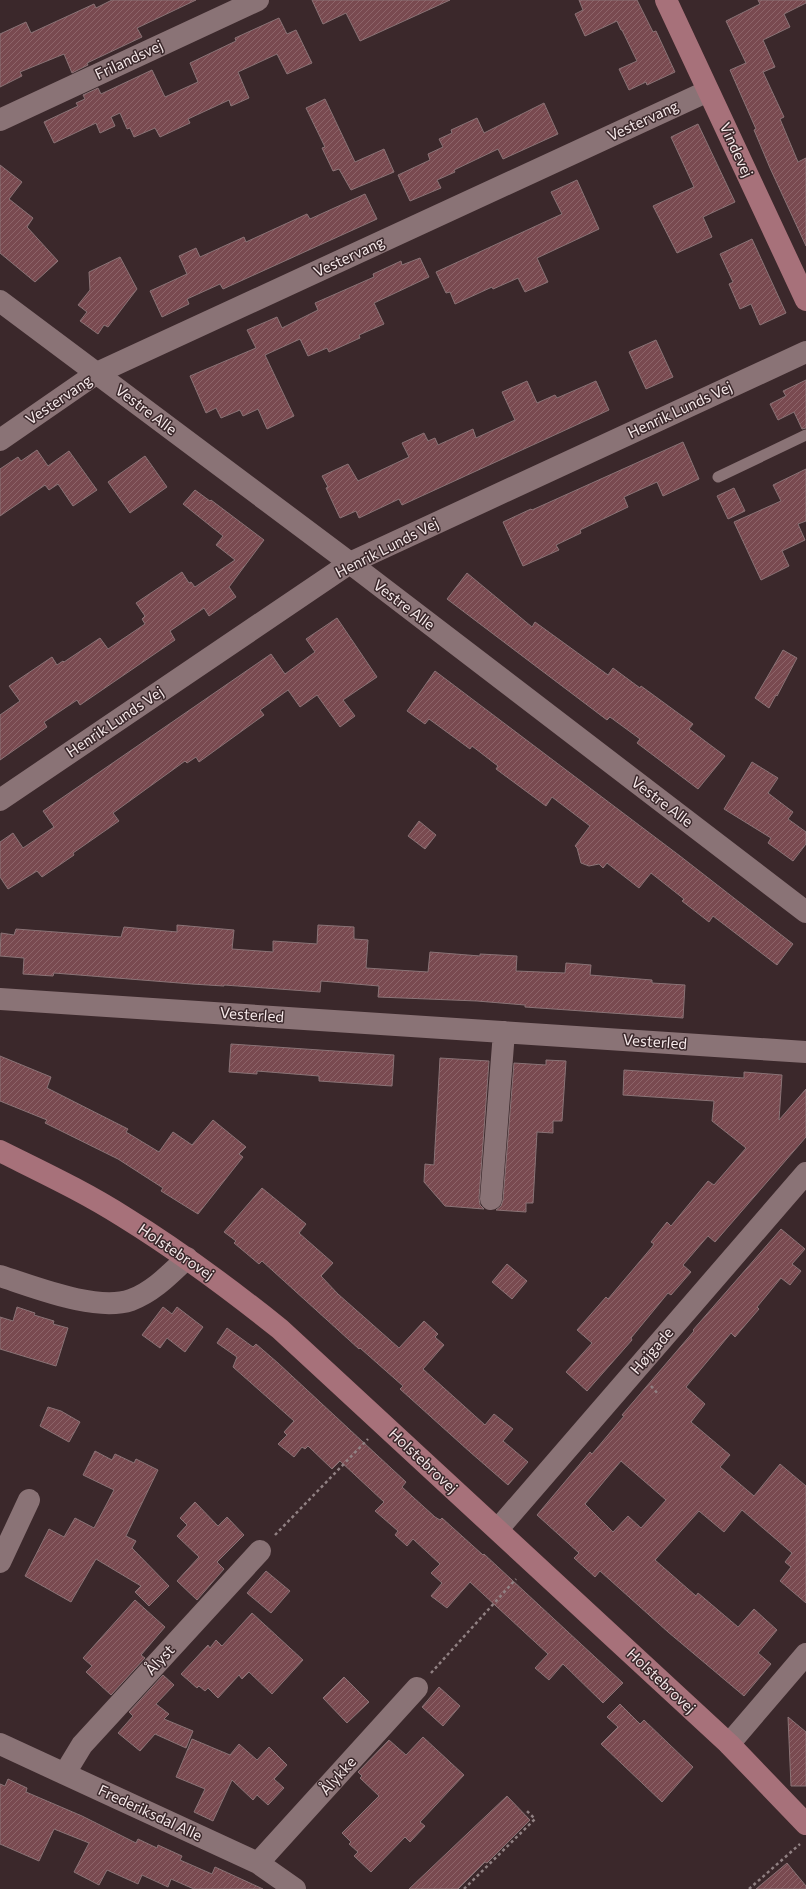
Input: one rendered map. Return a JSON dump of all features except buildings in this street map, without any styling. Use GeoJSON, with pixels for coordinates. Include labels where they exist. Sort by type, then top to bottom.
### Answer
{"type":"FeatureCollection","features":[{"type":"Feature","properties":{"kind":"street","name":"Frilandsvej"},"geometry":{"type":"LineString","coordinates":[[0,120],[258,0]]}},
{"type":"Feature","properties":{"kind":"street","name":"Vindevej"},"geometry":{"type":"LineString","coordinates":[[666,0],[806,300]]}},
{"type":"Feature","properties":{"kind":"street","name":"Vestervang"},"geometry":{"type":"LineString","coordinates":[[0,440],[97,373],[708,91]]}},
{"type":"Feature","properties":{"kind":"street","name":"Vestre Alle"},"geometry":{"type":"LineString","coordinates":[[0,301],[350,564],[806,912]]}},
{"type":"Feature","properties":{"kind":"street","name":"Henrik Lunds Vej"},"geometry":{"type":"LineString","coordinates":[[0,800],[350,564],[806,352]]}},
{"type":"Feature","properties":{"kind":"street","name":"Vesterled"},"geometry":{"type":"LineString","coordinates":[[0,999],[806,1052]]}},
{"type":"Feature","properties":{"kind":"street"},"geometry":{"type":"LineString","coordinates":[[491,1199],[504,1032]]}},
{"type":"Feature","properties":{"kind":"street","name":"Holstebrovej"},"geometry":{"type":"LineString","coordinates":[[0,1151],[64,1183],[124,1216],[187,1258],[280,1329],[729,1744],[806,1824]]}},
{"type":"Feature","properties":{"kind":"street","name":"Højgade"},"geometry":{"type":"LineString","coordinates":[[498,1529],[806,1173]]}},
{"type":"Feature","properties":{"kind":"street"},"geometry":{"type":"LineString","coordinates":[[0,1276],[81,1300],[106,1304],[130,1300],[154,1288],[187,1258]]}},
{"type":"Feature","properties":{"kind":"street"},"geometry":{"type":"LineString","coordinates":[[0,1562],[29,1500]]}},
{"type":"Feature","properties":{"kind":"street","name":"Ålyst"},"geometry":{"type":"LineString","coordinates":[[65,1773],[82,1745],[260,1551]]}},
{"type":"Feature","properties":{"kind":"street"},"geometry":{"type":"LineString","coordinates":[[729,1744],[806,1654]]}},
{"type":"Feature","properties":{"kind":"street","name":"Ålykke"},"geometry":{"type":"LineString","coordinates":[[258,1863],[417,1688]]}},
{"type":"Feature","properties":{"kind":"street","name":"Frederiksdal Alle"},"geometry":{"type":"LineString","coordinates":[[0,1744],[258,1863],[295,1889]]}},
{"type":"Feature","properties":{"kind":"lane"},"geometry":{"type":"LineString","coordinates":[[718,477],[806,435]]}},
{"type":"Feature","properties":{"kind":"path"},"geometry":{"type":"LineString","coordinates":[[260,1551],[383,1424]]}},
{"type":"Feature","properties":{"kind":"path"},"geometry":{"type":"LineString","coordinates":[[417,1688],[532,1561]]}},
{"type":"Feature","properties":{"kind":"path"},"geometry":{"type":"LineString","coordinates":[[464,1889],[535,1819],[526,1810]]}},
{"type":"Feature","properties":{"kind":"path"},"geometry":{"type":"LineString","coordinates":[[749,1889],[806,1839]]}}]}
